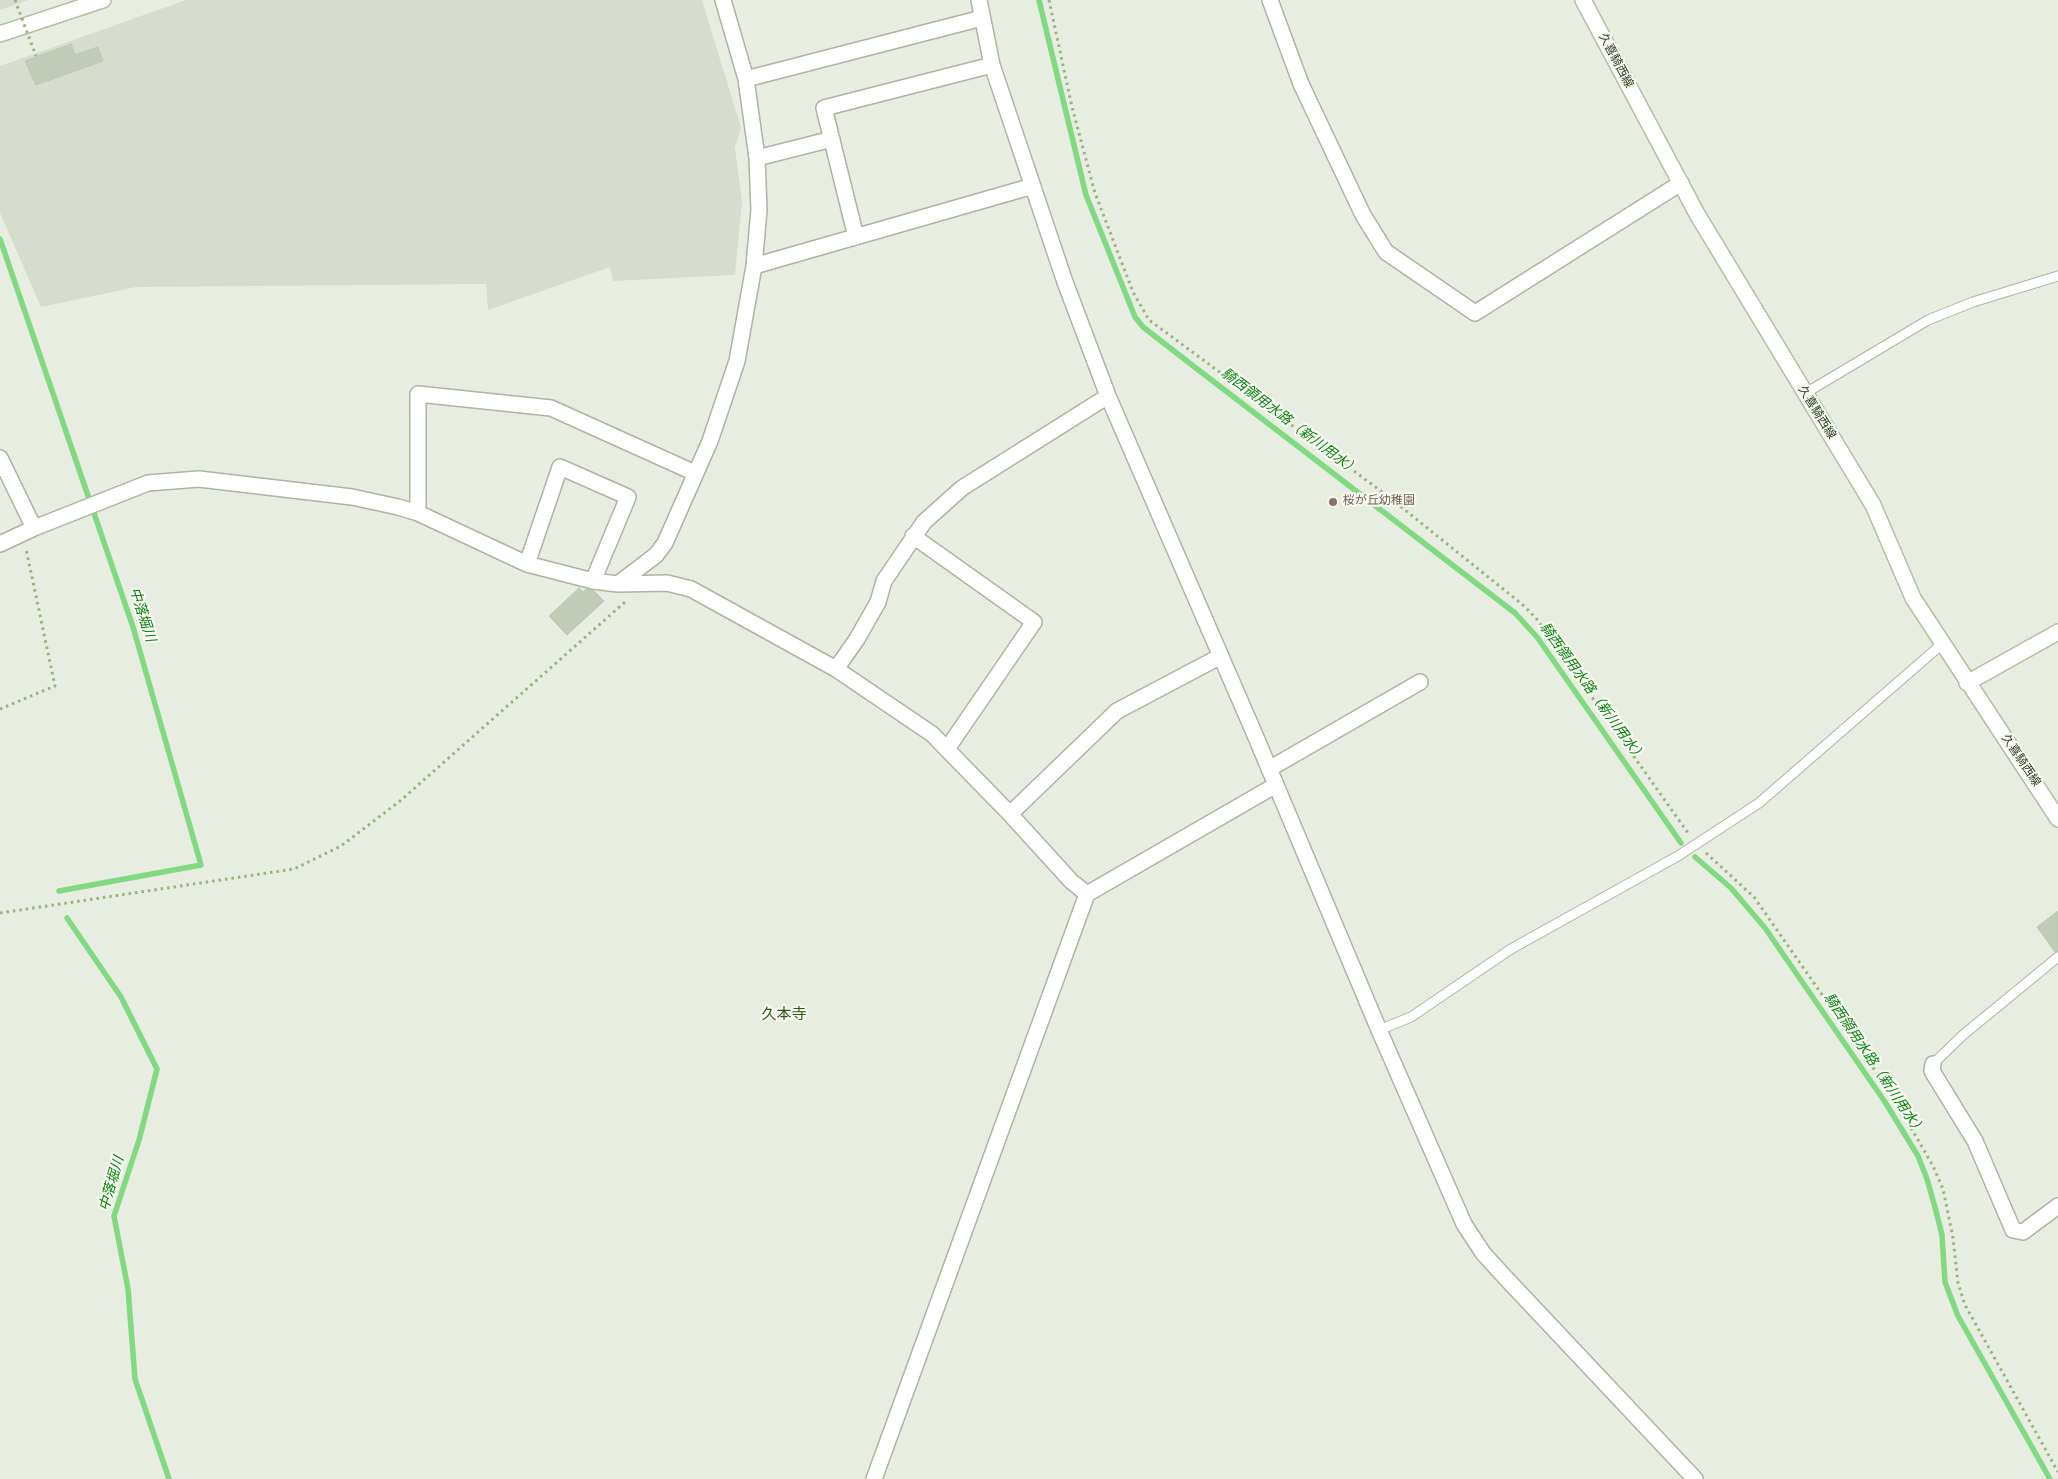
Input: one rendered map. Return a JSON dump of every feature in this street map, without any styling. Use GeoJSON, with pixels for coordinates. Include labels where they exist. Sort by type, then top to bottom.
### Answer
{"type":"FeatureCollection","features":[{"type":"Feature","properties":{"kind":"street"},"geometry":{"type":"LineString","coordinates":[[0,34],[103,0]]}},
{"type":"Feature","properties":{"kind":"street"},"geometry":{"type":"LineString","coordinates":[[618,584],[656,555],[665,543],[710,441],[737,361],[754,266],[759,210],[757,158],[746,79],[723,0]]}},
{"type":"Feature","properties":{"kind":"street"},"geometry":{"type":"LineString","coordinates":[[979,0],[992,65],[1108,396],[1464,1224],[1483,1253],[1695,1479]]}},
{"type":"Feature","properties":{"kind":"street"},"geometry":{"type":"LineString","coordinates":[[1270,0],[1301,84],[1363,215],[1386,252],[1475,313],[1681,183]]}},
{"type":"Feature","properties":{"kind":"street","name":"久喜騎西線"},"geometry":{"type":"LineString","coordinates":[[1583,0],[1681,183],[1804,394],[1873,506],[1913,598],[2058,819]]}},
{"type":"Feature","properties":{"kind":"street"},"geometry":{"type":"LineString","coordinates":[[746,79],[982,18]]}},
{"type":"Feature","properties":{"kind":"street"},"geometry":{"type":"LineString","coordinates":[[856,237],[824,108],[992,65]]}},
{"type":"Feature","properties":{"kind":"street"},"geometry":{"type":"LineString","coordinates":[[757,158],[832,139]]}},
{"type":"Feature","properties":{"kind":"street"},"geometry":{"type":"LineString","coordinates":[[754,266],[1033,186]]}},
{"type":"Feature","properties":{"kind":"street"},"geometry":{"type":"LineString","coordinates":[[418,513],[418,394],[551,408],[696,473]]}},
{"type":"Feature","properties":{"kind":"street"},"geometry":{"type":"LineString","coordinates":[[836,669],[857,639],[878,602],[884,581],[924,522],[962,488],[1108,396]]}},
{"type":"Feature","properties":{"kind":"street"},"geometry":{"type":"LineString","coordinates":[[0,458],[29,530]]}},
{"type":"Feature","properties":{"kind":"street"},"geometry":{"type":"LineString","coordinates":[[527,564],[560,467],[628,497],[593,581]]}},
{"type":"Feature","properties":{"kind":"street"},"geometry":{"type":"LineString","coordinates":[[0,544],[29,530],[148,483],[177,479],[199,479],[352,497],[418,513],[527,564],[593,581],[618,584],[667,583],[691,589],[836,669],[932,734],[1010,814],[1071,881],[1087,894]]}},
{"type":"Feature","properties":{"kind":"street"},"geometry":{"type":"LineString","coordinates":[[913,536],[1034,622],[946,749]]}},
{"type":"Feature","properties":{"kind":"street"},"geometry":{"type":"LineString","coordinates":[[1967,683],[2058,632]]}},
{"type":"Feature","properties":{"kind":"street"},"geometry":{"type":"LineString","coordinates":[[1010,814],[1117,711],[1221,656]]}},
{"type":"Feature","properties":{"kind":"street"},"geometry":{"type":"LineString","coordinates":[[1269,769],[1420,682]]}},
{"type":"Feature","properties":{"kind":"street"},"geometry":{"type":"LineString","coordinates":[[874,1479],[1087,894],[1276,784]]}},
{"type":"Feature","properties":{"kind":"street"},"geometry":{"type":"LineString","coordinates":[[1933,1064],[1932,1071],[1975,1141],[2013,1230],[2023,1232],[2058,1206]]}},
{"type":"Feature","properties":{"kind":"lane"},"geometry":{"type":"LineString","coordinates":[[1804,394],[1928,320],[1973,302],[2058,276]]}},
{"type":"Feature","properties":{"kind":"lane"},"geometry":{"type":"LineString","coordinates":[[1379,1030],[1411,1017],[1511,949],[1678,856],[1759,803],[1942,644]]}},
{"type":"Feature","properties":{"kind":"lane"},"geometry":{"type":"LineString","coordinates":[[1933,1064],[1963,1035],[2058,957]]}},
{"type":"Feature","properties":{"kind":"path"},"geometry":{"type":"LineString","coordinates":[[15,0],[36,56]]}},
{"type":"Feature","properties":{"kind":"path"},"geometry":{"type":"LineString","coordinates":[[1049,0],[1072,107],[1095,193],[1133,292],[1149,320],[1385,494],[1523,605],[1536,618],[1680,823],[1697,844],[1754,896],[1897,1103],[1933,1166],[1942,1189],[1953,1238],[1958,1283],[1965,1305],[2058,1472]]}},
{"type":"Feature","properties":{"kind":"path"},"geometry":{"type":"LineString","coordinates":[[0,709],[54,686],[29,530]]}},
{"type":"Feature","properties":{"kind":"path"},"geometry":{"type":"LineString","coordinates":[[0,914],[294,869],[341,846],[400,800],[645,584]]}},
{"type":"Feature","properties":{"kind":"shaded area"},"geometry":{"type":"Polygon","coordinates":[[[0,0],[28,0],[0,10],[0,0]]]}},
{"type":"Feature","properties":{"kind":"shaded area"},"geometry":{"type":"Polygon","coordinates":[[[186,0],[702,0],[741,128],[735,148],[742,201],[735,275],[613,281],[610,267],[488,310],[486,284],[136,287],[41,307],[0,213],[0,66],[186,0]]]}},
{"type":"Feature","properties":{"kind":"building"},"geometry":{"type":"Polygon","coordinates":[[[71,44],[75,55],[98,47],[103,61],[36,85],[25,61],[71,44]]]}},
{"type":"Feature","properties":{"kind":"building"},"geometry":{"type":"Polygon","coordinates":[[[579,588],[583,592],[586,589],[594,591],[604,601],[567,635],[549,616],[579,588]]]}},
{"type":"Feature","properties":{"kind":"building"},"geometry":{"type":"Polygon","coordinates":[[[2058,911],[2058,951],[2055,952],[2037,927],[2058,911]]]}},
{"type":"Feature","properties":{"kind":"waterway","name":"騎西領用水路（新川用水）"},"geometry":{"type":"LineString","coordinates":[[1039,0],[1086,195],[1135,317],[1143,327],[1515,613],[1537,637],[1681,843]]}},
{"type":"Feature","properties":{"kind":"waterway","name":"中落堀川"},"geometry":{"type":"LineString","coordinates":[[0,239],[133,627],[201,865],[59,891]]}},
{"type":"Feature","properties":{"kind":"waterway","name":"騎西領用水路（新川用水）"},"geometry":{"type":"LineString","coordinates":[[1695,857],[1731,888],[1765,928],[1885,1102],[1918,1156],[1927,1179],[1942,1235],[1945,1282],[1958,1316],[2050,1479]]}},
{"type":"Feature","properties":{"kind":"waterway","name":"中落堀川"},"geometry":{"type":"LineString","coordinates":[[67,918],[121,997],[157,1069],[139,1140],[114,1216],[128,1289],[135,1379],[169,1479]]}},
{"type":"Feature","properties":{"kind":"place","name":"桜が丘幼稚園"},"geometry":{"type":"Point","coordinates":[1333,502]}},
{"type":"Feature","properties":{"kind":"district","name":"久本寺"},"geometry":{"type":"Point","coordinates":[784,1016]}}]}
